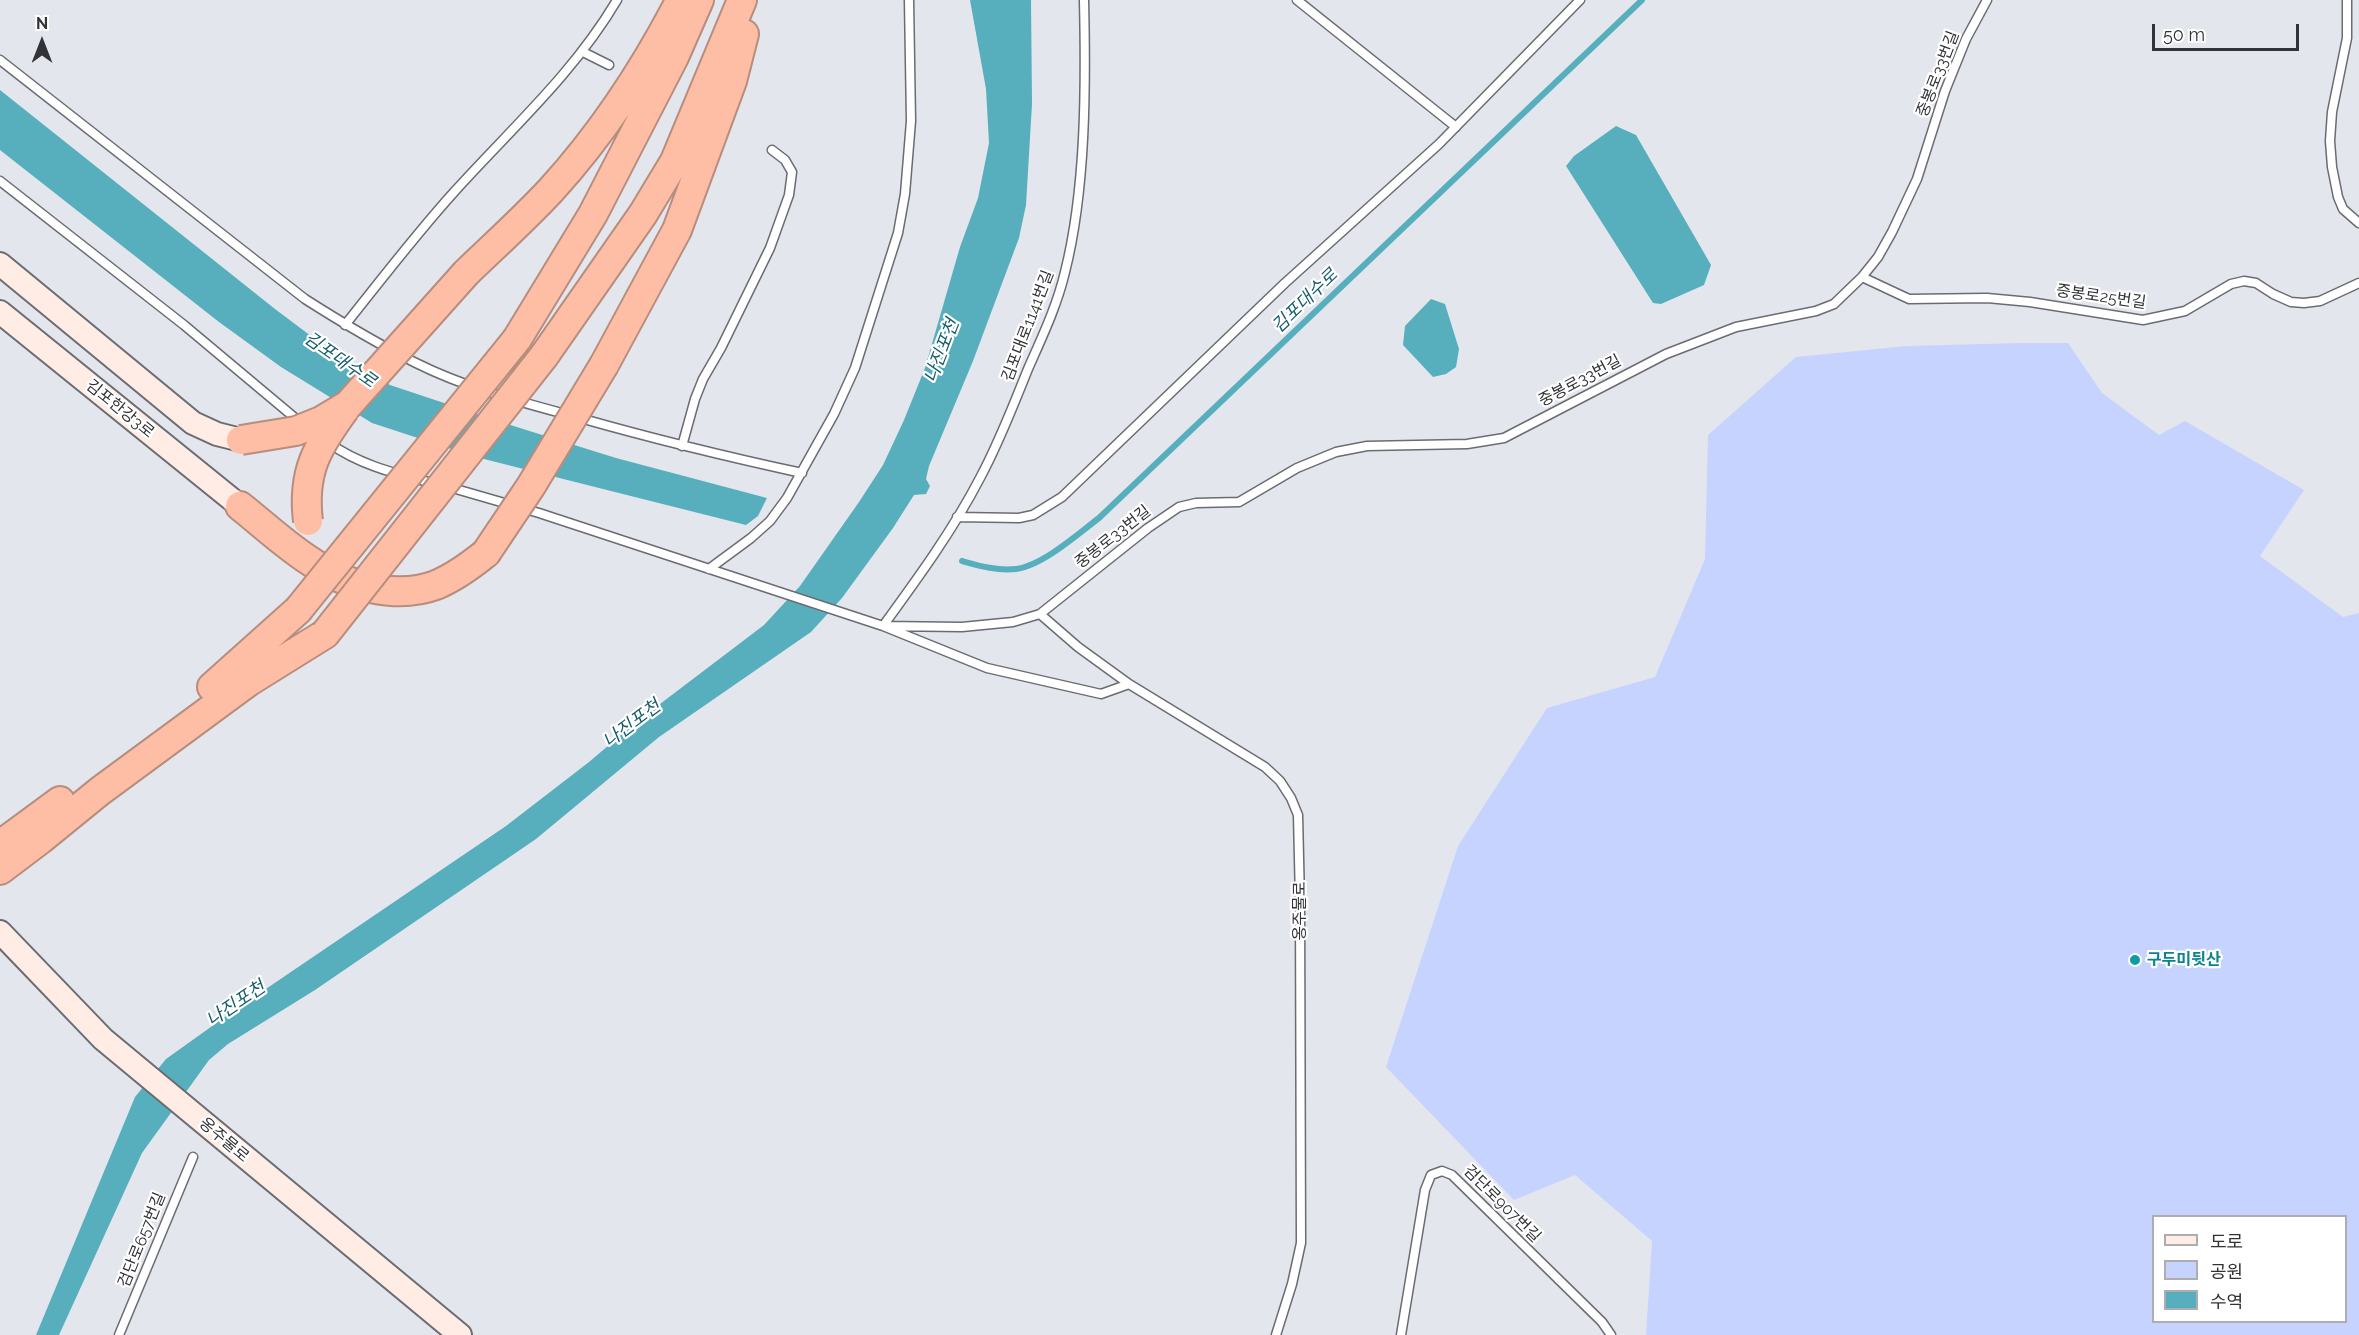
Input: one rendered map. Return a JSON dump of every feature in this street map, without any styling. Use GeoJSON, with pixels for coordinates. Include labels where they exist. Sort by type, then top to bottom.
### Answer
{"type":"FeatureCollection","features":[{"type":"Feature","properties":{"kind":"highway"},"geometry":{"type":"LineString","coordinates":[[347,582],[324,557],[313,540],[308,521],[306,498],[309,471],[330,429],[348,405],[466,273],[552,189],[603,126],[662,37],[681,0]]}},
{"type":"Feature","properties":{"kind":"highway"},"geometry":{"type":"LineString","coordinates":[[0,844],[189,706],[230,673],[298,610],[517,339],[619,167],[674,57],[699,0]]}},
{"type":"Feature","properties":{"kind":"highway"},"geometry":{"type":"LineString","coordinates":[[0,870],[100,791],[248,682],[325,634],[544,357],[643,214],[675,161],[742,0]]}},
{"type":"Feature","properties":{"kind":"highway"},"geometry":{"type":"LineString","coordinates":[[240,506],[313,564],[347,582],[382,590],[406,591],[434,586],[463,572],[486,553],[531,486],[604,365],[677,230],[732,81],[753,0]]}},
{"type":"Feature","properties":{"kind":"highway"},"geometry":{"type":"LineString","coordinates":[[241,440],[296,431],[321,421],[348,405]]}},
{"type":"Feature","properties":{"kind":"street"},"geometry":{"type":"LineString","coordinates":[[0,264],[193,423],[217,435],[241,440]]}},
{"type":"Feature","properties":{"kind":"street","name":"김포한강3로"},"geometry":{"type":"LineString","coordinates":[[0,312],[240,506]]}},
{"type":"Feature","properties":{"kind":"street","name":"옹주물로"},"geometry":{"type":"LineString","coordinates":[[0,932],[103,1039],[460,1335]]}},
{"type":"Feature","properties":{"kind":"lane"},"geometry":{"type":"LineString","coordinates":[[345,325],[429,221],[559,81],[583,52],[617,0]]}},
{"type":"Feature","properties":{"kind":"lane"},"geometry":{"type":"LineString","coordinates":[[709,569],[770,521],[787,498],[847,389],[872,318],[898,233],[905,194],[911,121],[909,0]]}},
{"type":"Feature","properties":{"kind":"lane","name":"김포대로1141번길"},"geometry":{"type":"LineString","coordinates":[[883,626],[957,517],[996,445],[1056,303],[1065,271],[1077,194],[1083,126],[1084,0]]}},
{"type":"Feature","properties":{"kind":"lane"},"geometry":{"type":"LineString","coordinates":[[1297,0],[1456,127]]}},
{"type":"Feature","properties":{"kind":"lane"},"geometry":{"type":"LineString","coordinates":[[957,517],[1019,518],[1033,515],[1062,496],[1277,291],[1456,127],[1580,0]]}},
{"type":"Feature","properties":{"kind":"lane","name":"중봉로33번길"},"geometry":{"type":"LineString","coordinates":[[1040,614],[1148,528],[1179,507],[1196,503],[1239,502],[1297,468],[1336,452],[1367,446],[1467,444],[1504,438],[1666,354],[1736,327],[1816,311],[1834,304],[1862,277],[1878,257],[1905,206],[1917,179],[1949,81],[1966,39],[1987,0]]}},
{"type":"Feature","properties":{"kind":"lane"},"geometry":{"type":"LineString","coordinates":[[2347,0],[2347,38],[2332,112],[2330,141],[2338,197],[2343,209],[2359,223]]}},
{"type":"Feature","properties":{"kind":"lane"},"geometry":{"type":"LineString","coordinates":[[583,52],[609,65]]}},
{"type":"Feature","properties":{"kind":"lane"},"geometry":{"type":"LineString","coordinates":[[0,60],[272,275],[345,325],[417,364],[477,388],[682,446],[802,473]]}},
{"type":"Feature","properties":{"kind":"lane"},"geometry":{"type":"LineString","coordinates":[[682,446],[694,399],[770,248],[789,195],[792,172],[785,160],[772,150]]}},
{"type":"Feature","properties":{"kind":"lane"},"geometry":{"type":"LineString","coordinates":[[0,181],[184,325],[287,413],[343,453],[370,466],[539,513],[868,621],[987,669],[1101,694],[1129,684]]}},
{"type":"Feature","properties":{"kind":"lane","name":"중봉로25번길"},"geometry":{"type":"LineString","coordinates":[[1862,277],[1909,299],[1987,298],[2030,302],[2143,320],[2185,311],[2231,284],[2244,281],[2256,283],[2291,302],[2304,303],[2320,301],[2359,283]]}},
{"type":"Feature","properties":{"kind":"lane"},"geometry":{"type":"LineString","coordinates":[[883,626],[962,627],[1013,622],[1040,614]]}},
{"type":"Feature","properties":{"kind":"lane","name":"옹주물로"},"geometry":{"type":"LineString","coordinates":[[1040,614],[1078,647],[1129,684],[1265,767],[1280,781],[1298,815],[1301,1243],[1292,1284],[1276,1335]]}},
{"type":"Feature","properties":{"kind":"lane","name":"검단로657번길"},"geometry":{"type":"LineString","coordinates":[[119,1335],[193,1157]]}},
{"type":"Feature","properties":{"kind":"lane","name":"검단로907번길"},"geometry":{"type":"LineString","coordinates":[[1401,1335],[1425,1190],[1431,1176],[1442,1171],[1452,1175],[1602,1322],[1611,1335]]}},
{"type":"Feature","properties":{"kind":"green space"},"geometry":{"type":"Polygon","coordinates":[[[2068,343],[2102,393],[2159,435],[2185,421],[2304,490],[2260,556],[2343,617],[2359,613],[2359,1335],[1646,1335],[1652,1241],[1575,1175],[1514,1200],[1386,1067],[1458,846],[1547,708],[1655,677],[1705,559],[1708,435],[1796,357],[1907,346],[2068,343]]]}},
{"type":"Feature","properties":{"kind":"water","name":"나진포천"},"geometry":{"type":"Polygon","coordinates":[[[970,0],[1031,0],[1032,104],[1026,205],[1019,238],[973,361],[929,466],[926,479],[930,486],[926,494],[914,495],[842,598],[811,632],[659,737],[536,839],[315,990],[228,1044],[209,1060],[142,1153],[59,1335],[36,1335],[135,1097],[166,1059],[506,826],[635,723],[764,625],[800,586],[859,502],[883,465],[925,368],[960,247],[978,198],[989,143],[986,89],[970,0]]]}},
{"type":"Feature","properties":{"kind":"water"},"geometry":{"type":"Polygon","coordinates":[[[0,90],[275,309],[331,351],[390,385],[616,458],[767,498],[758,516],[746,525],[476,457],[372,423],[281,367],[219,322],[0,150],[0,90]]]}},
{"type":"Feature","properties":{"kind":"water"},"geometry":{"type":"Polygon","coordinates":[[[1616,126],[1636,135],[1711,265],[1704,285],[1661,304],[1653,303],[1566,166],[1574,156],[1616,126]]]}},
{"type":"Feature","properties":{"kind":"water"},"geometry":{"type":"Polygon","coordinates":[[[1431,299],[1445,304],[1459,349],[1456,367],[1446,374],[1433,377],[1403,345],[1405,326],[1431,299]]]}},
{"type":"Feature","properties":{"kind":"waterway","name":"김포대수로"},"geometry":{"type":"LineString","coordinates":[[962,561],[1002,569],[1026,567],[1048,556],[1099,518],[1642,0]]}},
{"type":"Feature","properties":{"kind":"place","name":"구두미뒷산"},"geometry":{"type":"Point","coordinates":[2135,960]}}]}
